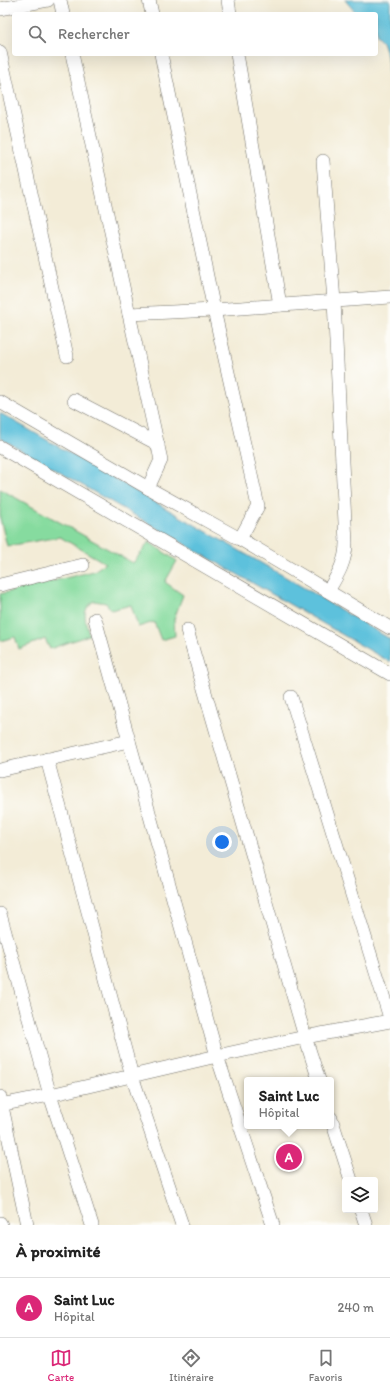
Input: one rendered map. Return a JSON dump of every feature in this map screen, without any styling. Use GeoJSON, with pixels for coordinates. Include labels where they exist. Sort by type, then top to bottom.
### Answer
{"type":"FeatureCollection","features":[{"type":"Feature","properties":{"kind":"street"},"geometry":{"type":"LineString","coordinates":[[0,9],[48,0]]}},
{"type":"Feature","properties":{"kind":"street"},"geometry":{"type":"LineString","coordinates":[[60,0],[63,12]]}},
{"type":"Feature","properties":{"kind":"street"},"geometry":{"type":"LineString","coordinates":[[149,0],[152,12]]}},
{"type":"Feature","properties":{"kind":"street"},"geometry":{"type":"LineString","coordinates":[[228,0],[230,12]]}},
{"type":"Feature","properties":{"kind":"street"},"geometry":{"type":"LineString","coordinates":[[0,52],[67,356]]}},
{"type":"Feature","properties":{"kind":"street"},"geometry":{"type":"LineString","coordinates":[[72,56],[161,460],[148,488]]}},
{"type":"Feature","properties":{"kind":"street"},"geometry":{"type":"LineString","coordinates":[[161,56],[214,310],[258,506],[240,539]]}},
{"type":"Feature","properties":{"kind":"street"},"geometry":{"type":"LineString","coordinates":[[237,56],[280,305]]}},
{"type":"Feature","properties":{"kind":"street"},"geometry":{"type":"LineString","coordinates":[[323,161],[334,301],[346,543],[346,552],[340,570],[328,591]]}},
{"type":"Feature","properties":{"kind":"street"},"geometry":{"type":"LineString","coordinates":[[129,314],[214,310],[390,298]]}},
{"type":"Feature","properties":{"kind":"street"},"geometry":{"type":"LineString","coordinates":[[74,400],[158,444]]}},
{"type":"Feature","properties":{"kind":"street"},"geometry":{"type":"LineString","coordinates":[[0,402],[148,488],[240,539],[390,628]]}},
{"type":"Feature","properties":{"kind":"street"},"geometry":{"type":"LineString","coordinates":[[0,447],[390,674]]}},
{"type":"Feature","properties":{"kind":"street"},"geometry":{"type":"LineString","coordinates":[[0,585],[83,564]]}},
{"type":"Feature","properties":{"kind":"street"},"geometry":{"type":"LineString","coordinates":[[95,619],[217,1056],[273,1225]]}},
{"type":"Feature","properties":{"kind":"street"},"geometry":{"type":"LineString","coordinates":[[187,630],[317,1077]]}},
{"type":"Feature","properties":{"kind":"street"},"geometry":{"type":"LineString","coordinates":[[27,1225],[1,1102],[50,1096],[217,1056],[390,1019],[291,697]]}},
{"type":"Feature","properties":{"kind":"street"},"geometry":{"type":"LineString","coordinates":[[0,770],[129,741]]}},
{"type":"Feature","properties":{"kind":"street"},"geometry":{"type":"LineString","coordinates":[[47,759],[132,1076],[182,1225]]}},
{"type":"Feature","properties":{"kind":"street"},"geometry":{"type":"LineString","coordinates":[[0,914],[50,1096],[92,1225]]}},
{"type":"Feature","properties":{"kind":"street"},"geometry":{"type":"LineString","coordinates":[[334,1127],[350,1177]]}},
{"type":"Feature","properties":{"kind":"street"},"geometry":{"type":"LineString","coordinates":[[362,1213],[366,1225]]}},
{"type":"Feature","properties":{"kind":"green space"},"geometry":{"type":"Polygon","coordinates":[[[0,489],[133,563],[149,542],[177,561],[165,582],[183,595],[174,619],[175,636],[161,640],[154,622],[138,627],[131,605],[111,610],[106,603],[94,601],[85,612],[89,635],[50,649],[45,639],[19,649],[15,637],[0,641],[0,594],[94,571],[105,563],[60,537],[7,546],[0,518],[0,489]]]}},
{"type":"Feature","properties":{"kind":"water"},"geometry":{"type":"Polygon","coordinates":[[[345,0],[390,0],[390,97],[387,56],[382,42],[378,38],[378,12],[355,12],[345,0]]]}},
{"type":"Feature","properties":{"kind":"water"},"geometry":{"type":"Polygon","coordinates":[[[0,413],[289,579],[390,639],[390,662],[0,438],[0,413]]]}},
{"type":"Feature","properties":{"kind":"place","name":"Saint Luc"},"geometry":{"type":"Point","coordinates":[289,1157]}}]}
